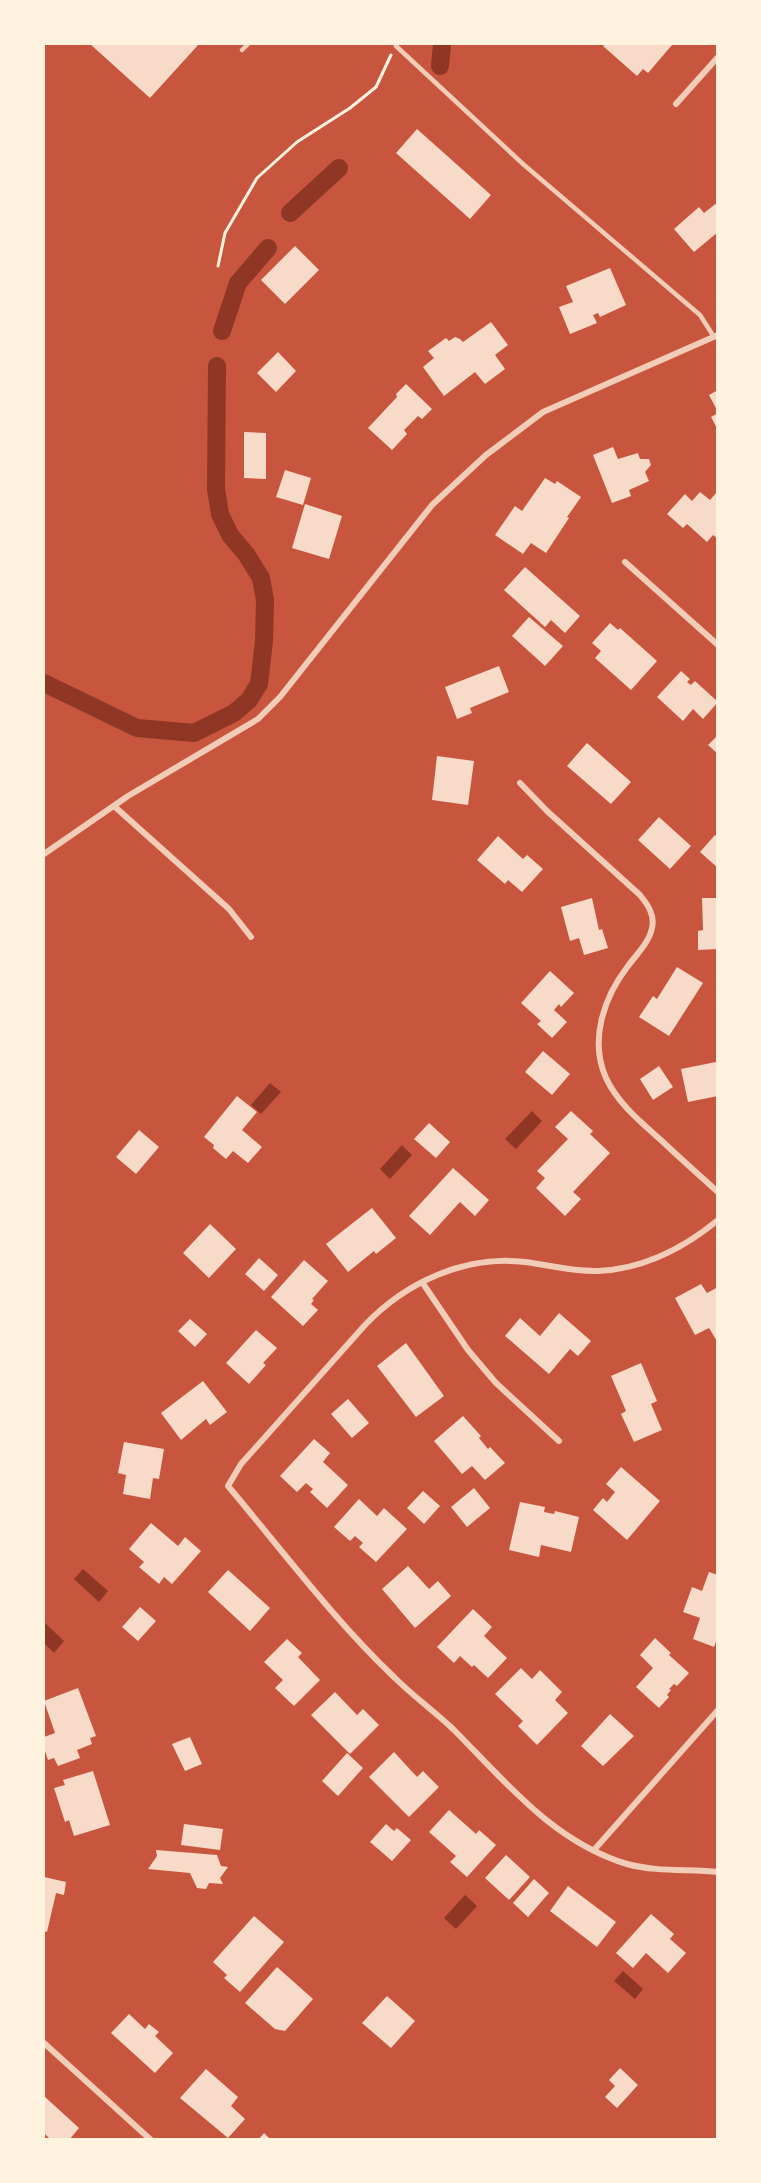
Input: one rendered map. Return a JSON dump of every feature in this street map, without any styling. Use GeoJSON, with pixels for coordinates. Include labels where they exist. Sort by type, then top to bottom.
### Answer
{"type":"FeatureCollection","features":[{"type":"Feature","properties":{"kind":"street"},"geometry":{"type":"LineString","coordinates":[[676,104],[717,57]]}},
{"type":"Feature","properties":{"kind":"street"},"geometry":{"type":"LineString","coordinates":[[44,854],[114,806],[258,718],[279,697],[432,505],[486,454],[543,412],[716,336]]}},
{"type":"Feature","properties":{"kind":"street"},"geometry":{"type":"LineString","coordinates":[[625,562],[717,645]]}},
{"type":"Feature","properties":{"kind":"street"},"geometry":{"type":"LineString","coordinates":[[520,783],[547,811],[640,895],[651,911],[653,921],[649,938],[611,991],[603,1011],[599,1033],[600,1055],[606,1076],[617,1096],[632,1114],[717,1192]]}},
{"type":"Feature","properties":{"kind":"street"},"geometry":{"type":"LineString","coordinates":[[114,806],[229,909],[251,937]]}},
{"type":"Feature","properties":{"kind":"street"},"geometry":{"type":"LineString","coordinates":[[717,1220],[698,1236],[649,1261],[598,1271],[574,1270],[524,1262],[501,1261],[477,1264],[448,1271],[401,1293],[382,1307],[241,1464],[228,1486],[343,1622],[394,1678],[451,1728],[536,1812],[558,1830],[594,1850],[628,1864],[663,1869],[717,1872]]}},
{"type":"Feature","properties":{"kind":"street"},"geometry":{"type":"LineString","coordinates":[[422,1282],[482,1367],[496,1383],[559,1441]]}},
{"type":"Feature","properties":{"kind":"street"},"geometry":{"type":"LineString","coordinates":[[594,1850],[717,1710]]}},
{"type":"Feature","properties":{"kind":"street"},"geometry":{"type":"LineString","coordinates":[[44,2043],[151,2139]]}},
{"type":"Feature","properties":{"kind":"lane"},"geometry":{"type":"LineString","coordinates":[[242,50],[248,44]]}},
{"type":"Feature","properties":{"kind":"lane"},"geometry":{"type":"LineString","coordinates":[[396,46],[523,164],[700,315],[716,336]]}},
{"type":"Feature","properties":{"kind":"path"},"geometry":{"type":"LineString","coordinates":[[218,266],[225,233],[256,178],[297,142],[350,108],[376,87],[396,46]]}},
{"type":"Feature","properties":{"kind":"shaded area"},"geometry":{"type":"Polygon","coordinates":[[[270,1083],[281,1092],[261,1114],[251,1105],[270,1083]]]}},
{"type":"Feature","properties":{"kind":"shaded area"},"geometry":{"type":"Polygon","coordinates":[[[532,1111],[542,1121],[516,1149],[505,1139],[532,1111]]]}},
{"type":"Feature","properties":{"kind":"shaded area"},"geometry":{"type":"Polygon","coordinates":[[[402,1145],[412,1155],[390,1179],[380,1169],[402,1145]]]}},
{"type":"Feature","properties":{"kind":"shaded area"},"geometry":{"type":"Polygon","coordinates":[[[83,1569],[108,1591],[99,1602],[74,1579],[83,1569]]]}},
{"type":"Feature","properties":{"kind":"shaded area"},"geometry":{"type":"Polygon","coordinates":[[[44,1622],[64,1641],[54,1653],[44,1643],[44,1622]]]}},
{"type":"Feature","properties":{"kind":"shaded area"},"geometry":{"type":"Polygon","coordinates":[[[465,1895],[477,1906],[456,1929],[444,1918],[465,1895]]]}},
{"type":"Feature","properties":{"kind":"shaded area"},"geometry":{"type":"Polygon","coordinates":[[[623,1971],[643,1989],[635,1999],[614,1981],[623,1971]]]}},
{"type":"Feature","properties":{"kind":"building"},"geometry":{"type":"Polygon","coordinates":[[[90,44],[199,44],[150,98],[90,44]]]}},
{"type":"Feature","properties":{"kind":"building"},"geometry":{"type":"Polygon","coordinates":[[[606,44],[672,45],[648,73],[643,69],[637,76],[603,46],[606,44]]]}},
{"type":"Feature","properties":{"kind":"building"},"geometry":{"type":"Polygon","coordinates":[[[417,129],[491,195],[470,219],[396,153],[417,129]]]}},
{"type":"Feature","properties":{"kind":"building"},"geometry":{"type":"Polygon","coordinates":[[[718,202],[718,232],[694,252],[674,229],[699,207],[704,213],[718,202]]]}},
{"type":"Feature","properties":{"kind":"building"},"geometry":{"type":"Polygon","coordinates":[[[295,246],[319,270],[285,304],[261,280],[295,246]]]}},
{"type":"Feature","properties":{"kind":"building"},"geometry":{"type":"Polygon","coordinates":[[[610,268],[626,305],[600,317],[598,313],[593,315],[597,323],[570,334],[559,307],[573,302],[566,286],[610,268]]]}},
{"type":"Feature","properties":{"kind":"building"},"geometry":{"type":"Polygon","coordinates":[[[491,322],[508,345],[495,355],[505,369],[485,384],[475,372],[444,396],[423,367],[434,358],[428,351],[446,338],[449,341],[455,337],[463,342],[491,322]]]}},
{"type":"Feature","properties":{"kind":"building"},"geometry":{"type":"Polygon","coordinates":[[[278,352],[296,371],[276,392],[257,373],[278,352]]]}},
{"type":"Feature","properties":{"kind":"building"},"geometry":{"type":"Polygon","coordinates":[[[406,384],[432,409],[422,419],[418,416],[404,430],[407,434],[392,450],[368,428],[406,384]]]}},
{"type":"Feature","properties":{"kind":"building"},"geometry":{"type":"Polygon","coordinates":[[[718,390],[718,412],[709,395],[718,390]]]}},
{"type":"Feature","properties":{"kind":"building"},"geometry":{"type":"Polygon","coordinates":[[[718,413],[718,430],[711,417],[718,413]]]}},
{"type":"Feature","properties":{"kind":"building"},"geometry":{"type":"Polygon","coordinates":[[[244,432],[266,433],[266,479],[244,478],[244,432]]]}},
{"type":"Feature","properties":{"kind":"building"},"geometry":{"type":"Polygon","coordinates":[[[613,447],[618,459],[638,453],[640,459],[649,459],[651,465],[645,472],[649,481],[629,490],[631,496],[612,503],[593,455],[613,447]]]}},
{"type":"Feature","properties":{"kind":"building"},"geometry":{"type":"Polygon","coordinates":[[[285,470],[311,478],[303,505],[276,497],[285,470]]]}},
{"type":"Feature","properties":{"kind":"building"},"geometry":{"type":"Polygon","coordinates":[[[545,478],[555,484],[557,481],[581,497],[546,553],[531,543],[523,554],[495,535],[515,506],[522,511],[545,478]]]}},
{"type":"Feature","properties":{"kind":"building"},"geometry":{"type":"Polygon","coordinates":[[[700,492],[710,500],[716,493],[718,494],[718,539],[713,535],[707,542],[687,524],[683,528],[667,514],[685,494],[692,501],[700,492]]]}},
{"type":"Feature","properties":{"kind":"building"},"geometry":{"type":"Polygon","coordinates":[[[305,504],[342,516],[329,559],[292,548],[305,504]]]}},
{"type":"Feature","properties":{"kind":"building"},"geometry":{"type":"Polygon","coordinates":[[[525,567],[580,616],[565,633],[551,620],[545,627],[504,590],[525,567]]]}},
{"type":"Feature","properties":{"kind":"building"},"geometry":{"type":"Polygon","coordinates":[[[529,617],[563,646],[545,666],[512,636],[529,617]]]}},
{"type":"Feature","properties":{"kind":"building"},"geometry":{"type":"Polygon","coordinates":[[[610,623],[618,630],[620,628],[657,661],[631,690],[595,658],[601,651],[592,643],[610,623]]]}},
{"type":"Feature","properties":{"kind":"building"},"geometry":{"type":"Polygon","coordinates":[[[499,666],[509,692],[470,708],[472,713],[457,719],[445,687],[499,666]]]}},
{"type":"Feature","properties":{"kind":"building"},"geometry":{"type":"Polygon","coordinates":[[[681,671],[690,679],[687,682],[691,685],[695,681],[718,702],[703,719],[693,709],[683,721],[657,697],[681,671]]]}},
{"type":"Feature","properties":{"kind":"building"},"geometry":{"type":"Polygon","coordinates":[[[718,735],[718,754],[708,745],[718,735]]]}},
{"type":"Feature","properties":{"kind":"building"},"geometry":{"type":"Polygon","coordinates":[[[587,743],[631,782],[611,804],[567,766],[587,743]]]}},
{"type":"Feature","properties":{"kind":"building"},"geometry":{"type":"Polygon","coordinates":[[[437,756],[474,761],[468,805],[432,800],[437,756]]]}},
{"type":"Feature","properties":{"kind":"building"},"geometry":{"type":"Polygon","coordinates":[[[659,817],[691,846],[670,869],[638,840],[659,817]]]}},
{"type":"Feature","properties":{"kind":"building"},"geometry":{"type":"Polygon","coordinates":[[[715,835],[718,837],[718,868],[700,852],[715,835]]]}},
{"type":"Feature","properties":{"kind":"building"},"geometry":{"type":"Polygon","coordinates":[[[498,836],[523,859],[527,855],[543,869],[522,892],[508,880],[505,884],[477,860],[498,836]]]}},
{"type":"Feature","properties":{"kind":"building"},"geometry":{"type":"Polygon","coordinates":[[[592,898],[599,930],[602,929],[608,948],[584,955],[579,938],[570,941],[561,907],[592,898]]]}},
{"type":"Feature","properties":{"kind":"building"},"geometry":{"type":"Polygon","coordinates":[[[702,898],[718,898],[718,949],[698,950],[698,931],[703,930],[702,898]]]}},
{"type":"Feature","properties":{"kind":"building"},"geometry":{"type":"Polygon","coordinates":[[[677,967],[703,983],[669,1036],[639,1017],[653,996],[657,999],[677,967]]]}},
{"type":"Feature","properties":{"kind":"building"},"geometry":{"type":"Polygon","coordinates":[[[550,971],[574,993],[561,1007],[559,1004],[554,1010],[567,1022],[552,1038],[537,1024],[541,1021],[521,1003],[550,971]]]}},
{"type":"Feature","properties":{"kind":"building"},"geometry":{"type":"Polygon","coordinates":[[[543,1051],[570,1074],[552,1095],[525,1072],[543,1051]]]}},
{"type":"Feature","properties":{"kind":"building"},"geometry":{"type":"Polygon","coordinates":[[[716,1062],[718,1096],[688,1102],[681,1069],[716,1062]]]}},
{"type":"Feature","properties":{"kind":"building"},"geometry":{"type":"Polygon","coordinates":[[[659,1066],[673,1087],[653,1100],[640,1079],[659,1066]]]}},
{"type":"Feature","properties":{"kind":"building"},"geometry":{"type":"Polygon","coordinates":[[[237,1096],[257,1112],[242,1130],[262,1147],[248,1163],[233,1151],[226,1159],[204,1137],[237,1096]]]}},
{"type":"Feature","properties":{"kind":"building"},"geometry":{"type":"Polygon","coordinates":[[[571,1111],[593,1131],[590,1134],[610,1153],[573,1192],[581,1199],[565,1216],[536,1188],[545,1178],[537,1171],[568,1139],[555,1127],[571,1111]]]}},
{"type":"Feature","properties":{"kind":"building"},"geometry":{"type":"Polygon","coordinates":[[[429,1123],[450,1142],[436,1158],[414,1139],[429,1123]]]}},
{"type":"Feature","properties":{"kind":"building"},"geometry":{"type":"Polygon","coordinates":[[[139,1130],[159,1147],[136,1174],[116,1157],[139,1130]]]}},
{"type":"Feature","properties":{"kind":"building"},"geometry":{"type":"Polygon","coordinates":[[[453,1168],[489,1200],[475,1216],[460,1202],[430,1235],[409,1216],[453,1168]]]}},
{"type":"Feature","properties":{"kind":"building"},"geometry":{"type":"Polygon","coordinates":[[[372,1208],[396,1238],[376,1254],[374,1251],[348,1272],[326,1244],[372,1208]]]}},
{"type":"Feature","properties":{"kind":"building"},"geometry":{"type":"Polygon","coordinates":[[[210,1224],[236,1249],[209,1278],[183,1253],[210,1224]]]}},
{"type":"Feature","properties":{"kind":"building"},"geometry":{"type":"Polygon","coordinates":[[[259,1258],[278,1275],[264,1291],[245,1274],[259,1258]]]}},
{"type":"Feature","properties":{"kind":"building"},"geometry":{"type":"Polygon","coordinates":[[[304,1260],[328,1281],[312,1299],[314,1300],[311,1304],[318,1310],[303,1326],[271,1297],[304,1260]]]}},
{"type":"Feature","properties":{"kind":"building"},"geometry":{"type":"Polygon","coordinates":[[[701,1284],[707,1293],[718,1287],[718,1343],[709,1328],[695,1335],[675,1298],[701,1284]]]}},
{"type":"Feature","properties":{"kind":"building"},"geometry":{"type":"Polygon","coordinates":[[[559,1313],[591,1341],[578,1356],[570,1349],[549,1374],[505,1336],[520,1318],[540,1336],[559,1313]]]}},
{"type":"Feature","properties":{"kind":"building"},"geometry":{"type":"Polygon","coordinates":[[[190,1319],[207,1334],[195,1347],[178,1331],[190,1319]]]}},
{"type":"Feature","properties":{"kind":"building"},"geometry":{"type":"Polygon","coordinates":[[[256,1330],[277,1348],[263,1363],[266,1365],[249,1384],[226,1363],[256,1330]]]}},
{"type":"Feature","properties":{"kind":"building"},"geometry":{"type":"Polygon","coordinates":[[[406,1343],[444,1396],[416,1417],[377,1366],[406,1343]]]}},
{"type":"Feature","properties":{"kind":"building"},"geometry":{"type":"Polygon","coordinates":[[[641,1363],[657,1401],[651,1404],[662,1430],[634,1442],[621,1414],[626,1411],[611,1376],[641,1363]]]}},
{"type":"Feature","properties":{"kind":"building"},"geometry":{"type":"Polygon","coordinates":[[[203,1381],[227,1412],[210,1425],[206,1419],[181,1440],[161,1413],[203,1381]]]}},
{"type":"Feature","properties":{"kind":"building"},"geometry":{"type":"Polygon","coordinates":[[[348,1399],[369,1423],[352,1438],[331,1414],[348,1399]]]}},
{"type":"Feature","properties":{"kind":"building"},"geometry":{"type":"Polygon","coordinates":[[[463,1416],[481,1436],[479,1438],[488,1449],[490,1447],[505,1463],[485,1480],[472,1466],[462,1474],[434,1441],[463,1416]]]}},
{"type":"Feature","properties":{"kind":"building"},"geometry":{"type":"Polygon","coordinates":[[[314,1439],[330,1453],[323,1462],[348,1485],[327,1508],[310,1492],[313,1489],[306,1483],[297,1492],[280,1476],[314,1439]]]}},
{"type":"Feature","properties":{"kind":"building"},"geometry":{"type":"Polygon","coordinates":[[[124,1442],[164,1449],[159,1479],[153,1478],[150,1499],[123,1494],[126,1475],[118,1473],[124,1442]]]}},
{"type":"Feature","properties":{"kind":"building"},"geometry":{"type":"Polygon","coordinates":[[[621,1467],[660,1501],[627,1540],[593,1510],[603,1498],[607,1502],[615,1492],[606,1484],[621,1467]]]}},
{"type":"Feature","properties":{"kind":"building"},"geometry":{"type":"Polygon","coordinates":[[[474,1488],[490,1508],[467,1527],[451,1507],[474,1488]]]}},
{"type":"Feature","properties":{"kind":"building"},"geometry":{"type":"Polygon","coordinates":[[[423,1491],[440,1506],[424,1524],[407,1508],[423,1491]]]}},
{"type":"Feature","properties":{"kind":"building"},"geometry":{"type":"Polygon","coordinates":[[[359,1499],[377,1516],[384,1508],[407,1529],[376,1562],[359,1547],[363,1543],[355,1536],[350,1541],[334,1527],[359,1499]]]}},
{"type":"Feature","properties":{"kind":"building"},"geometry":{"type":"Polygon","coordinates":[[[520,1502],[545,1507],[544,1512],[554,1514],[555,1511],[579,1517],[571,1552],[541,1545],[539,1557],[509,1550],[520,1502]]]}},
{"type":"Feature","properties":{"kind":"building"},"geometry":{"type":"Polygon","coordinates":[[[151,1523],[178,1546],[185,1537],[201,1551],[172,1584],[164,1577],[159,1584],[139,1567],[144,1562],[129,1549],[151,1523]]]}},
{"type":"Feature","properties":{"kind":"building"},"geometry":{"type":"Polygon","coordinates":[[[408,1566],[429,1589],[438,1581],[451,1596],[415,1628],[382,1589],[408,1566]]]}},
{"type":"Feature","properties":{"kind":"building"},"geometry":{"type":"Polygon","coordinates":[[[228,1570],[270,1608],[250,1631],[208,1592],[228,1570]]]}},
{"type":"Feature","properties":{"kind":"building"},"geometry":{"type":"Polygon","coordinates":[[[709,1572],[718,1575],[718,1636],[714,1647],[693,1639],[700,1618],[683,1612],[692,1587],[702,1591],[709,1572]]]}},
{"type":"Feature","properties":{"kind":"building"},"geometry":{"type":"Polygon","coordinates":[[[140,1607],[156,1621],[138,1641],[122,1627],[140,1607]]]}},
{"type":"Feature","properties":{"kind":"building"},"geometry":{"type":"Polygon","coordinates":[[[473,1609],[492,1627],[484,1636],[507,1658],[488,1678],[460,1656],[454,1663],[437,1647],[473,1609]]]}},
{"type":"Feature","properties":{"kind":"building"},"geometry":{"type":"Polygon","coordinates":[[[655,1638],[671,1653],[669,1655],[689,1673],[677,1686],[674,1684],[669,1689],[671,1690],[667,1695],[669,1697],[659,1708],[636,1687],[653,1668],[640,1655],[655,1638]]]}},
{"type":"Feature","properties":{"kind":"building"},"geometry":{"type":"Polygon","coordinates":[[[287,1639],[302,1653],[298,1657],[320,1680],[294,1706],[275,1688],[283,1680],[264,1662],[287,1639]]]}},
{"type":"Feature","properties":{"kind":"building"},"geometry":{"type":"Polygon","coordinates":[[[521,1668],[532,1679],[540,1670],[562,1692],[555,1700],[568,1713],[537,1745],[518,1726],[523,1721],[495,1694],[521,1668]]]}},
{"type":"Feature","properties":{"kind":"building"},"geometry":{"type":"Polygon","coordinates":[[[78,1688],[96,1736],[90,1738],[92,1744],[77,1750],[80,1758],[58,1766],[54,1758],[48,1760],[44,1748],[44,1737],[55,1733],[44,1701],[78,1688]]]}},
{"type":"Feature","properties":{"kind":"building"},"geometry":{"type":"Polygon","coordinates":[[[335,1692],[357,1715],[363,1709],[379,1725],[350,1754],[311,1715],[335,1692]]]}},
{"type":"Feature","properties":{"kind":"building"},"geometry":{"type":"Polygon","coordinates":[[[610,1714],[634,1736],[603,1766],[581,1746],[610,1714]]]}},
{"type":"Feature","properties":{"kind":"building"},"geometry":{"type":"Polygon","coordinates":[[[190,1737],[202,1764],[185,1771],[172,1744],[190,1737]]]}},
{"type":"Feature","properties":{"kind":"building"},"geometry":{"type":"Polygon","coordinates":[[[394,1752],[417,1777],[423,1771],[439,1787],[409,1817],[369,1777],[394,1752]]]}},
{"type":"Feature","properties":{"kind":"building"},"geometry":{"type":"Polygon","coordinates":[[[347,1753],[363,1768],[338,1796],[322,1781],[347,1753]]]}},
{"type":"Feature","properties":{"kind":"building"},"geometry":{"type":"Polygon","coordinates":[[[93,1771],[110,1825],[74,1836],[69,1820],[65,1822],[54,1788],[65,1785],[63,1780],[93,1771]]]}},
{"type":"Feature","properties":{"kind":"building"},"geometry":{"type":"Polygon","coordinates":[[[449,1810],[476,1834],[479,1830],[496,1845],[467,1877],[450,1862],[456,1856],[429,1832],[449,1810]]]}},
{"type":"Feature","properties":{"kind":"building"},"geometry":{"type":"Polygon","coordinates":[[[184,1824],[223,1829],[220,1850],[181,1845],[184,1824]]]}},
{"type":"Feature","properties":{"kind":"building"},"geometry":{"type":"Polygon","coordinates":[[[386,1824],[394,1831],[397,1828],[411,1840],[392,1861],[370,1842],[386,1824]]]}},
{"type":"Feature","properties":{"kind":"building"},"geometry":{"type":"Polygon","coordinates":[[[156,1850],[217,1855],[221,1866],[228,1867],[220,1878],[223,1884],[209,1883],[206,1889],[197,1888],[190,1873],[148,1869],[157,1856],[156,1850]]]}},
{"type":"Feature","properties":{"kind":"building"},"geometry":{"type":"Polygon","coordinates":[[[506,1855],[530,1877],[509,1900],[485,1878],[506,1855]]]}},
{"type":"Feature","properties":{"kind":"building"},"geometry":{"type":"Polygon","coordinates":[[[44,1877],[66,1882],[64,1895],[56,1893],[47,1932],[44,1931],[44,1877]]]}},
{"type":"Feature","properties":{"kind":"building"},"geometry":{"type":"Polygon","coordinates":[[[534,1879],[549,1893],[528,1917],[513,1903],[534,1879]]]}},
{"type":"Feature","properties":{"kind":"building"},"geometry":{"type":"Polygon","coordinates":[[[568,1886],[616,1922],[597,1947],[550,1911],[568,1886]]]}},
{"type":"Feature","properties":{"kind":"building"},"geometry":{"type":"Polygon","coordinates":[[[651,1914],[674,1934],[670,1939],[686,1953],[668,1973],[646,1953],[633,1968],[616,1953],[651,1914]]]}},
{"type":"Feature","properties":{"kind":"building"},"geometry":{"type":"Polygon","coordinates":[[[254,1916],[284,1942],[240,1992],[224,1978],[227,1975],[213,1962],[254,1916]]]}},
{"type":"Feature","properties":{"kind":"building"},"geometry":{"type":"Polygon","coordinates":[[[277,1967],[313,1999],[285,2031],[275,2029],[245,2003],[277,1967]]]}},
{"type":"Feature","properties":{"kind":"building"},"geometry":{"type":"Polygon","coordinates":[[[387,1996],[415,2021],[391,2048],[362,2023],[387,1996]]]}},
{"type":"Feature","properties":{"kind":"building"},"geometry":{"type":"Polygon","coordinates":[[[129,2014],[145,2029],[149,2024],[159,2032],[155,2036],[173,2053],[155,2073],[111,2033],[129,2014]]]}},
{"type":"Feature","properties":{"kind":"building"},"geometry":{"type":"Polygon","coordinates":[[[620,2068],[638,2085],[617,2108],[605,2097],[615,2086],[609,2080],[620,2068]]]}},
{"type":"Feature","properties":{"kind":"building"},"geometry":{"type":"Polygon","coordinates":[[[206,2069],[238,2097],[231,2106],[245,2119],[228,2138],[180,2098],[206,2069]]]}},
{"type":"Feature","properties":{"kind":"building"},"geometry":{"type":"Polygon","coordinates":[[[44,2096],[79,2128],[69,2140],[51,2140],[44,2133],[44,2096]]]}},
{"type":"Feature","properties":{"kind":"building"},"geometry":{"type":"Polygon","coordinates":[[[264,2133],[271,2140],[258,2140],[264,2133]]]}},
{"type":"Feature","properties":{"kind":"waterway"},"geometry":{"type":"LineString","coordinates":[[440,66],[442,44]]}},
{"type":"Feature","properties":{"kind":"waterway"},"geometry":{"type":"LineString","coordinates":[[290,213],[339,168]]}},
{"type":"Feature","properties":{"kind":"waterway"},"geometry":{"type":"LineString","coordinates":[[222,331],[238,283],[268,248]]}},
{"type":"Feature","properties":{"kind":"waterway"},"geometry":{"type":"LineString","coordinates":[[44,683],[137,728],[194,733],[234,713],[249,700],[259,684],[264,641],[265,600],[261,578],[246,554],[230,535],[220,514],[216,489],[217,366]]}}]}
